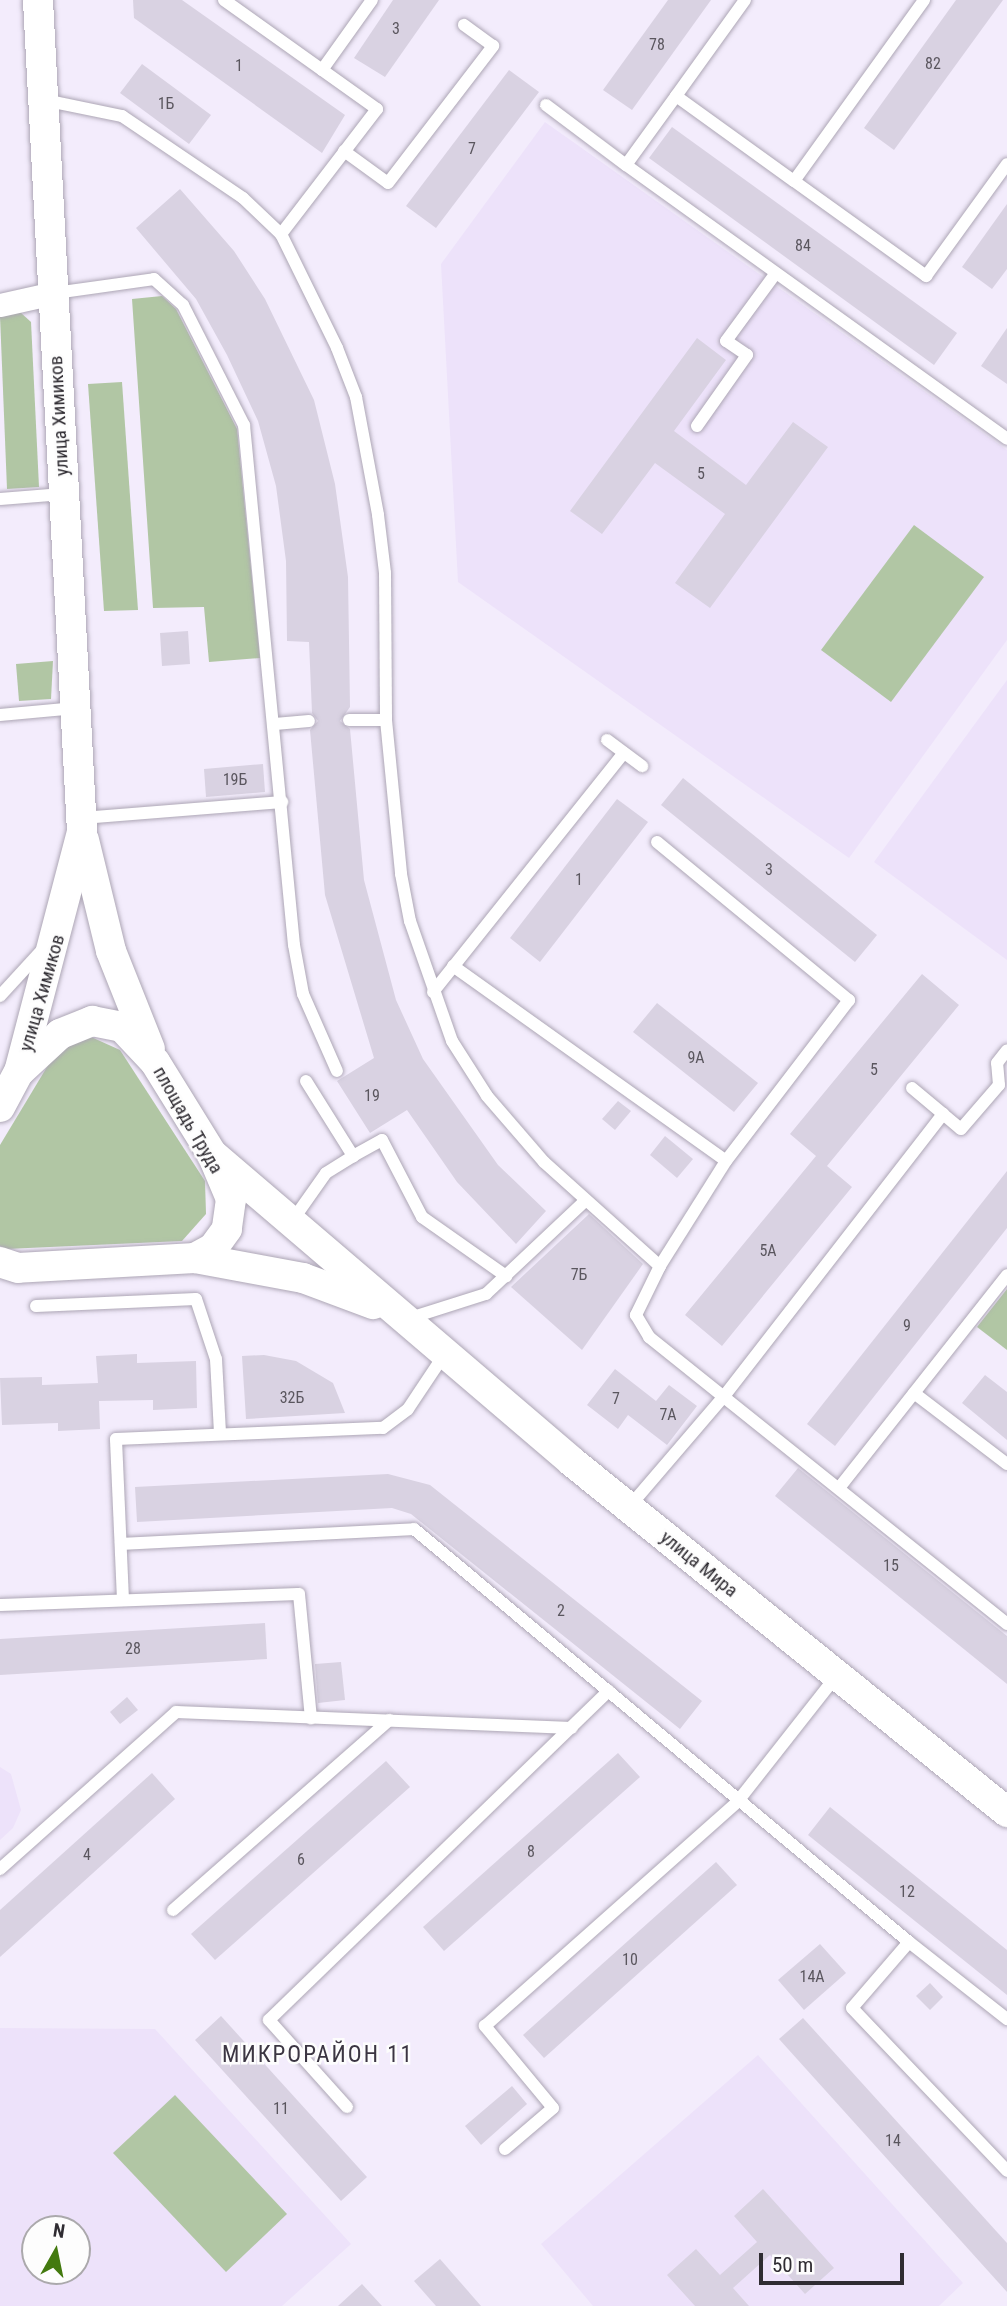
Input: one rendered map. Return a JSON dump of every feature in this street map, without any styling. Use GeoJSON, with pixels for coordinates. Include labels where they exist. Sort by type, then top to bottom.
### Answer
{"type":"FeatureCollection","features":[{"type":"Feature","properties":{"kind":"street","name":"улица Химиков"},"geometry":{"type":"LineString","coordinates":[[38,0],[82,825],[110,951],[155,1062]]}},
{"type":"Feature","properties":{"kind":"street"},"geometry":{"type":"LineString","coordinates":[[0,305],[54,293]]}},
{"type":"Feature","properties":{"kind":"street","name":"улица Химиков"},"geometry":{"type":"LineString","coordinates":[[19,1072],[60,931],[82,825]]}},
{"type":"Feature","properties":{"kind":"street","name":"площадь Труда"},"geometry":{"type":"LineString","coordinates":[[0,1107],[19,1072],[60,1034],[92,1021],[122,1027],[155,1062],[212,1154],[231,1199],[227,1229],[213,1248],[195,1258]]}},
{"type":"Feature","properties":{"kind":"street","name":"улица Мира"},"geometry":{"type":"LineString","coordinates":[[212,1154],[444,1355],[1007,1812]]}},
{"type":"Feature","properties":{"kind":"street"},"geometry":{"type":"LineString","coordinates":[[6,1267],[195,1258]]}},
{"type":"Feature","properties":{"kind":"street","name":"улица Мира"},"geometry":{"type":"LineString","coordinates":[[195,1258],[303,1278],[398,1316]]}},
{"type":"Feature","properties":{"kind":"lane"},"geometry":{"type":"LineString","coordinates":[[224,0],[377,109],[281,234]]}},
{"type":"Feature","properties":{"kind":"lane"},"geometry":{"type":"LineString","coordinates":[[322,70],[372,0]]}},
{"type":"Feature","properties":{"kind":"lane"},"geometry":{"type":"LineString","coordinates":[[626,165],[745,0]]}},
{"type":"Feature","properties":{"kind":"lane"},"geometry":{"type":"LineString","coordinates":[[794,181],[925,0]]}},
{"type":"Feature","properties":{"kind":"lane"},"geometry":{"type":"LineString","coordinates":[[344,151],[388,183],[493,46],[464,25]]}},
{"type":"Feature","properties":{"kind":"lane"},"geometry":{"type":"LineString","coordinates":[[676,96],[926,276],[1007,164]]}},
{"type":"Feature","properties":{"kind":"lane"},"geometry":{"type":"LineString","coordinates":[[43,100],[122,116],[145,128],[243,198],[281,234],[337,348],[368,452],[385,573],[386,720],[401,874],[433,992],[452,1041],[487,1096],[544,1162],[660,1266]]}},
{"type":"Feature","properties":{"kind":"lane"},"geometry":{"type":"LineString","coordinates":[[546,105],[1007,439]]}},
{"type":"Feature","properties":{"kind":"lane"},"geometry":{"type":"LineString","coordinates":[[697,426],[747,355],[726,341],[776,273]]}},
{"type":"Feature","properties":{"kind":"lane"},"geometry":{"type":"LineString","coordinates":[[54,293],[154,279],[189,317],[244,425],[303,994],[337,1071]]}},
{"type":"Feature","properties":{"kind":"lane"},"geometry":{"type":"LineString","coordinates":[[0,499],[63,494]]}},
{"type":"Feature","properties":{"kind":"lane"},"geometry":{"type":"LineString","coordinates":[[0,715],[76,708]]}},
{"type":"Feature","properties":{"kind":"lane"},"geometry":{"type":"LineString","coordinates":[[349,720],[386,720]]}},
{"type":"Feature","properties":{"kind":"lane"},"geometry":{"type":"LineString","coordinates":[[275,724],[309,721]]}},
{"type":"Feature","properties":{"kind":"lane"},"geometry":{"type":"LineString","coordinates":[[607,740],[642,766]]}},
{"type":"Feature","properties":{"kind":"lane"},"geometry":{"type":"LineString","coordinates":[[433,992],[624,753]]}},
{"type":"Feature","properties":{"kind":"lane"},"geometry":{"type":"LineString","coordinates":[[82,825],[282,802]]}},
{"type":"Feature","properties":{"kind":"lane"},"geometry":{"type":"LineString","coordinates":[[657,842],[849,1000],[726,1161],[660,1266],[636,1315],[649,1337],[725,1395],[1007,1623]]}},
{"type":"Feature","properties":{"kind":"lane"},"geometry":{"type":"LineString","coordinates":[[0,996],[60,931]]}},
{"type":"Feature","properties":{"kind":"lane"},"geometry":{"type":"LineString","coordinates":[[453,966],[726,1161]]}},
{"type":"Feature","properties":{"kind":"lane"},"geometry":{"type":"LineString","coordinates":[[912,1088],[961,1129],[999,1085],[998,1063],[1007,1050]]}},
{"type":"Feature","properties":{"kind":"lane"},"geometry":{"type":"LineString","coordinates":[[306,1081],[353,1156]]}},
{"type":"Feature","properties":{"kind":"lane"},"geometry":{"type":"LineString","coordinates":[[628,1507],[725,1395],[943,1114]]}},
{"type":"Feature","properties":{"kind":"lane"},"geometry":{"type":"LineString","coordinates":[[290,1224],[326,1174],[382,1140],[422,1217],[506,1276]]}},
{"type":"Feature","properties":{"kind":"lane"},"geometry":{"type":"LineString","coordinates":[[398,1316],[486,1294],[586,1200]]}},
{"type":"Feature","properties":{"kind":"lane"},"geometry":{"type":"LineString","coordinates":[[839,1488],[1007,1275]]}},
{"type":"Feature","properties":{"kind":"lane"},"geometry":{"type":"LineString","coordinates":[[36,1306],[196,1299],[216,1359],[220,1433]]}},
{"type":"Feature","properties":{"kind":"lane"},"geometry":{"type":"LineString","coordinates":[[123,1600],[116,1439],[383,1428],[408,1409],[444,1355]]}},
{"type":"Feature","properties":{"kind":"lane"},"geometry":{"type":"LineString","coordinates":[[914,1393],[1007,1464]]}},
{"type":"Feature","properties":{"kind":"lane"},"geometry":{"type":"LineString","coordinates":[[121,1544],[414,1530],[738,1801],[1007,2019]]}},
{"type":"Feature","properties":{"kind":"lane"},"geometry":{"type":"LineString","coordinates":[[0,1605],[299,1594],[311,1717]]}},
{"type":"Feature","properties":{"kind":"lane"},"geometry":{"type":"LineString","coordinates":[[505,2150],[553,2108],[485,2026],[738,1801],[837,1675]]}},
{"type":"Feature","properties":{"kind":"lane"},"geometry":{"type":"LineString","coordinates":[[347,2107],[269,2020],[609,1691]]}},
{"type":"Feature","properties":{"kind":"lane"},"geometry":{"type":"LineString","coordinates":[[0,1869],[176,1712],[572,1728]]}},
{"type":"Feature","properties":{"kind":"lane"},"geometry":{"type":"LineString","coordinates":[[173,1910],[389,1720]]}},
{"type":"Feature","properties":{"kind":"lane"},"geometry":{"type":"LineString","coordinates":[[909,1942],[852,2008],[1007,2171]]}},
{"type":"Feature","properties":{"kind":"shaded area"},"geometry":{"type":"Polygon","coordinates":[[[545,122],[1007,450],[1007,640],[849,858],[458,582],[441,264],[545,122]]]}},
{"type":"Feature","properties":{"kind":"shaded area"},"geometry":{"type":"Polygon","coordinates":[[[1007,680],[1007,960],[874,862],[1007,680]]]}},
{"type":"Feature","properties":{"kind":"shaded area"},"geometry":{"type":"Polygon","coordinates":[[[0,1767],[11,1774],[21,1810],[13,1828],[0,1840],[0,1767]]]}},
{"type":"Feature","properties":{"kind":"shaded area"},"geometry":{"type":"Polygon","coordinates":[[[0,2028],[155,2029],[351,2244],[282,2306],[0,2306],[0,2028]]]}},
{"type":"Feature","properties":{"kind":"shaded area"},"geometry":{"type":"Polygon","coordinates":[[[758,2055],[963,2283],[939,2306],[593,2306],[541,2244],[758,2055]]]}},
{"type":"Feature","properties":{"kind":"green space"},"geometry":{"type":"Polygon","coordinates":[[[162,296],[176,309],[237,429],[260,658],[209,662],[204,607],[153,608],[132,299],[162,296]]]}},
{"type":"Feature","properties":{"kind":"green space"},"geometry":{"type":"Polygon","coordinates":[[[20,312],[31,322],[39,487],[7,489],[0,316],[20,312]]]}},
{"type":"Feature","properties":{"kind":"green space"},"geometry":{"type":"Polygon","coordinates":[[[122,382],[138,610],[104,611],[88,384],[122,382]]]}},
{"type":"Feature","properties":{"kind":"green space"},"geometry":{"type":"Polygon","coordinates":[[[914,525],[984,577],[891,702],[821,650],[914,525]]]}},
{"type":"Feature","properties":{"kind":"green space"},"geometry":{"type":"Polygon","coordinates":[[[53,661],[51,699],[19,701],[16,664],[53,661]]]}},
{"type":"Feature","properties":{"kind":"green space"},"geometry":{"type":"Polygon","coordinates":[[[89,1036],[120,1050],[205,1181],[206,1214],[182,1241],[6,1249],[0,1246],[0,1145],[59,1047],[89,1036]]]}},
{"type":"Feature","properties":{"kind":"green space"},"geometry":{"type":"Polygon","coordinates":[[[1007,1289],[1007,1350],[977,1327],[1007,1289]]]}},
{"type":"Feature","properties":{"kind":"green space"},"geometry":{"type":"Polygon","coordinates":[[[175,2095],[287,2214],[226,2272],[113,2153],[175,2095]]]}},
{"type":"Feature","properties":{"kind":"building"},"geometry":{"type":"Polygon","coordinates":[[[133,0],[182,0],[345,115],[322,153],[134,18],[133,0]]]}},
{"type":"Feature","properties":{"kind":"building"},"geometry":{"type":"Polygon","coordinates":[[[393,0],[439,0],[385,77],[354,58],[393,0]]]}},
{"type":"Feature","properties":{"kind":"building"},"geometry":{"type":"Polygon","coordinates":[[[668,0],[711,0],[632,110],[603,90],[668,0]]]}},
{"type":"Feature","properties":{"kind":"building"},"geometry":{"type":"Polygon","coordinates":[[[956,0],[1003,0],[894,150],[864,128],[956,0]]]}},
{"type":"Feature","properties":{"kind":"building"},"geometry":{"type":"Polygon","coordinates":[[[142,64],[211,115],[189,144],[120,93],[142,64]]]}},
{"type":"Feature","properties":{"kind":"building"},"geometry":{"type":"Polygon","coordinates":[[[509,70],[539,92],[436,228],[406,206],[509,70]]]}},
{"type":"Feature","properties":{"kind":"building"},"geometry":{"type":"Polygon","coordinates":[[[672,127],[957,333],[934,365],[649,158],[672,127]]]}},
{"type":"Feature","properties":{"kind":"building"},"geometry":{"type":"Polygon","coordinates":[[[180,189],[234,251],[265,299],[314,400],[335,484],[348,577],[350,707],[340,721],[350,729],[364,880],[396,1000],[423,1059],[498,1165],[546,1211],[516,1244],[457,1182],[407,1110],[370,1133],[337,1081],[374,1058],[325,895],[310,730],[318,721],[312,713],[309,642],[287,641],[286,561],[276,486],[258,421],[227,355],[196,299],[136,228],[180,189]]]}},
{"type":"Feature","properties":{"kind":"building"},"geometry":{"type":"Polygon","coordinates":[[[1007,204],[1007,269],[992,289],[962,267],[1007,204]]]}},
{"type":"Feature","properties":{"kind":"building"},"geometry":{"type":"Polygon","coordinates":[[[1007,328],[1007,384],[981,366],[1007,328]]]}},
{"type":"Feature","properties":{"kind":"building"},"geometry":{"type":"Polygon","coordinates":[[[697,338],[726,360],[674,431],[746,485],[793,422],[828,447],[710,608],[675,583],[725,514],[655,463],[602,534],[570,511],[697,338]]]}},
{"type":"Feature","properties":{"kind":"building"},"geometry":{"type":"Polygon","coordinates":[[[188,631],[190,664],[162,666],[160,633],[188,631]]]}},
{"type":"Feature","properties":{"kind":"building"},"geometry":{"type":"Polygon","coordinates":[[[263,764],[265,792],[206,797],[204,769],[263,764]]]}},
{"type":"Feature","properties":{"kind":"building"},"geometry":{"type":"Polygon","coordinates":[[[683,778],[877,935],[855,962],[661,805],[683,778]]]}},
{"type":"Feature","properties":{"kind":"building"},"geometry":{"type":"Polygon","coordinates":[[[617,799],[648,822],[540,962],[510,938],[617,799]]]}},
{"type":"Feature","properties":{"kind":"building"},"geometry":{"type":"Polygon","coordinates":[[[922,974],[959,1005],[827,1166],[852,1187],[722,1346],[685,1315],[816,1156],[790,1134],[922,974]]]}},
{"type":"Feature","properties":{"kind":"building"},"geometry":{"type":"Polygon","coordinates":[[[657,1003],[758,1083],[734,1112],[633,1032],[657,1003]]]}},
{"type":"Feature","properties":{"kind":"building"},"geometry":{"type":"Polygon","coordinates":[[[618,1101],[631,1111],[615,1130],[602,1119],[618,1101]]]}},
{"type":"Feature","properties":{"kind":"building"},"geometry":{"type":"Polygon","coordinates":[[[665,1136],[693,1159],[677,1178],[650,1155],[665,1136]]]}},
{"type":"Feature","properties":{"kind":"building"},"geometry":{"type":"Polygon","coordinates":[[[1007,1171],[1007,1228],[835,1446],[807,1424],[1007,1171]]]}},
{"type":"Feature","properties":{"kind":"building"},"geometry":{"type":"Polygon","coordinates":[[[589,1214],[643,1264],[582,1350],[511,1287],[589,1214]]]}},
{"type":"Feature","properties":{"kind":"building"},"geometry":{"type":"Polygon","coordinates":[[[137,1354],[137,1363],[196,1361],[197,1408],[153,1410],[153,1400],[99,1401],[100,1429],[58,1431],[58,1423],[2,1425],[0,1378],[42,1377],[42,1385],[98,1383],[96,1356],[137,1354]]]}},
{"type":"Feature","properties":{"kind":"building"},"geometry":{"type":"Polygon","coordinates":[[[264,1355],[296,1361],[333,1383],[345,1413],[246,1419],[242,1356],[264,1355]]]}},
{"type":"Feature","properties":{"kind":"building"},"geometry":{"type":"Polygon","coordinates":[[[615,1369],[656,1401],[669,1385],[697,1406],[667,1445],[628,1415],[618,1429],[587,1405],[615,1369]]]}},
{"type":"Feature","properties":{"kind":"building"},"geometry":{"type":"Polygon","coordinates":[[[985,1375],[1007,1392],[1007,1440],[962,1403],[985,1375]]]}},
{"type":"Feature","properties":{"kind":"building"},"geometry":{"type":"Polygon","coordinates":[[[798,1468],[1007,1636],[1007,1684],[775,1496],[798,1468]]]}},
{"type":"Feature","properties":{"kind":"building"},"geometry":{"type":"Polygon","coordinates":[[[388,1474],[430,1485],[702,1701],[680,1729],[411,1514],[392,1508],[137,1522],[135,1487],[388,1474]]]}},
{"type":"Feature","properties":{"kind":"building"},"geometry":{"type":"Polygon","coordinates":[[[265,1623],[267,1659],[0,1675],[0,1639],[265,1623]]]}},
{"type":"Feature","properties":{"kind":"building"},"geometry":{"type":"Polygon","coordinates":[[[341,1662],[345,1700],[318,1703],[315,1664],[341,1662]]]}},
{"type":"Feature","properties":{"kind":"building"},"geometry":{"type":"Polygon","coordinates":[[[127,1697],[138,1710],[120,1724],[110,1712],[127,1697]]]}},
{"type":"Feature","properties":{"kind":"building"},"geometry":{"type":"Polygon","coordinates":[[[618,1753],[640,1777],[444,1951],[423,1927],[618,1753]]]}},
{"type":"Feature","properties":{"kind":"building"},"geometry":{"type":"Polygon","coordinates":[[[386,1761],[410,1787],[215,1960],[191,1934],[386,1761]]]}},
{"type":"Feature","properties":{"kind":"building"},"geometry":{"type":"Polygon","coordinates":[[[152,1773],[175,1799],[0,1957],[0,1910],[152,1773]]]}},
{"type":"Feature","properties":{"kind":"building"},"geometry":{"type":"Polygon","coordinates":[[[830,1807],[1007,1950],[1007,1995],[808,1835],[830,1807]]]}},
{"type":"Feature","properties":{"kind":"building"},"geometry":{"type":"Polygon","coordinates":[[[716,1862],[737,1885],[544,2058],[523,2035],[716,1862]]]}},
{"type":"Feature","properties":{"kind":"building"},"geometry":{"type":"Polygon","coordinates":[[[820,1944],[846,1973],[804,2010],[778,1980],[820,1944]]]}},
{"type":"Feature","properties":{"kind":"building"},"geometry":{"type":"Polygon","coordinates":[[[930,1983],[943,1997],[930,2010],[916,1996],[930,1983]]]}},
{"type":"Feature","properties":{"kind":"building"},"geometry":{"type":"Polygon","coordinates":[[[221,2016],[367,2177],[341,2201],[195,2040],[221,2016]]]}},
{"type":"Feature","properties":{"kind":"building"},"geometry":{"type":"Polygon","coordinates":[[[803,2018],[1007,2243],[1007,2292],[779,2039],[803,2018]]]}},
{"type":"Feature","properties":{"kind":"building"},"geometry":{"type":"Polygon","coordinates":[[[512,2086],[527,2104],[481,2145],[465,2126],[512,2086]]]}},
{"type":"Feature","properties":{"kind":"building"},"geometry":{"type":"Polygon","coordinates":[[[763,2189],[834,2268],[805,2294],[770,2255],[733,2288],[749,2306],[695,2306],[667,2275],[696,2249],[720,2275],[757,2242],[734,2216],[763,2189]]]}},
{"type":"Feature","properties":{"kind":"building"},"geometry":{"type":"Polygon","coordinates":[[[440,2259],[481,2306],[436,2306],[414,2281],[440,2259]]]}},
{"type":"Feature","properties":{"kind":"building"},"geometry":{"type":"Polygon","coordinates":[[[362,2284],[382,2306],[338,2306],[362,2284]]]}},
{"type":"Feature","properties":{"kind":"district","name":"МИКРОРАЙОН 11"},"geometry":{"type":"Point","coordinates":[318,2055]}}]}
